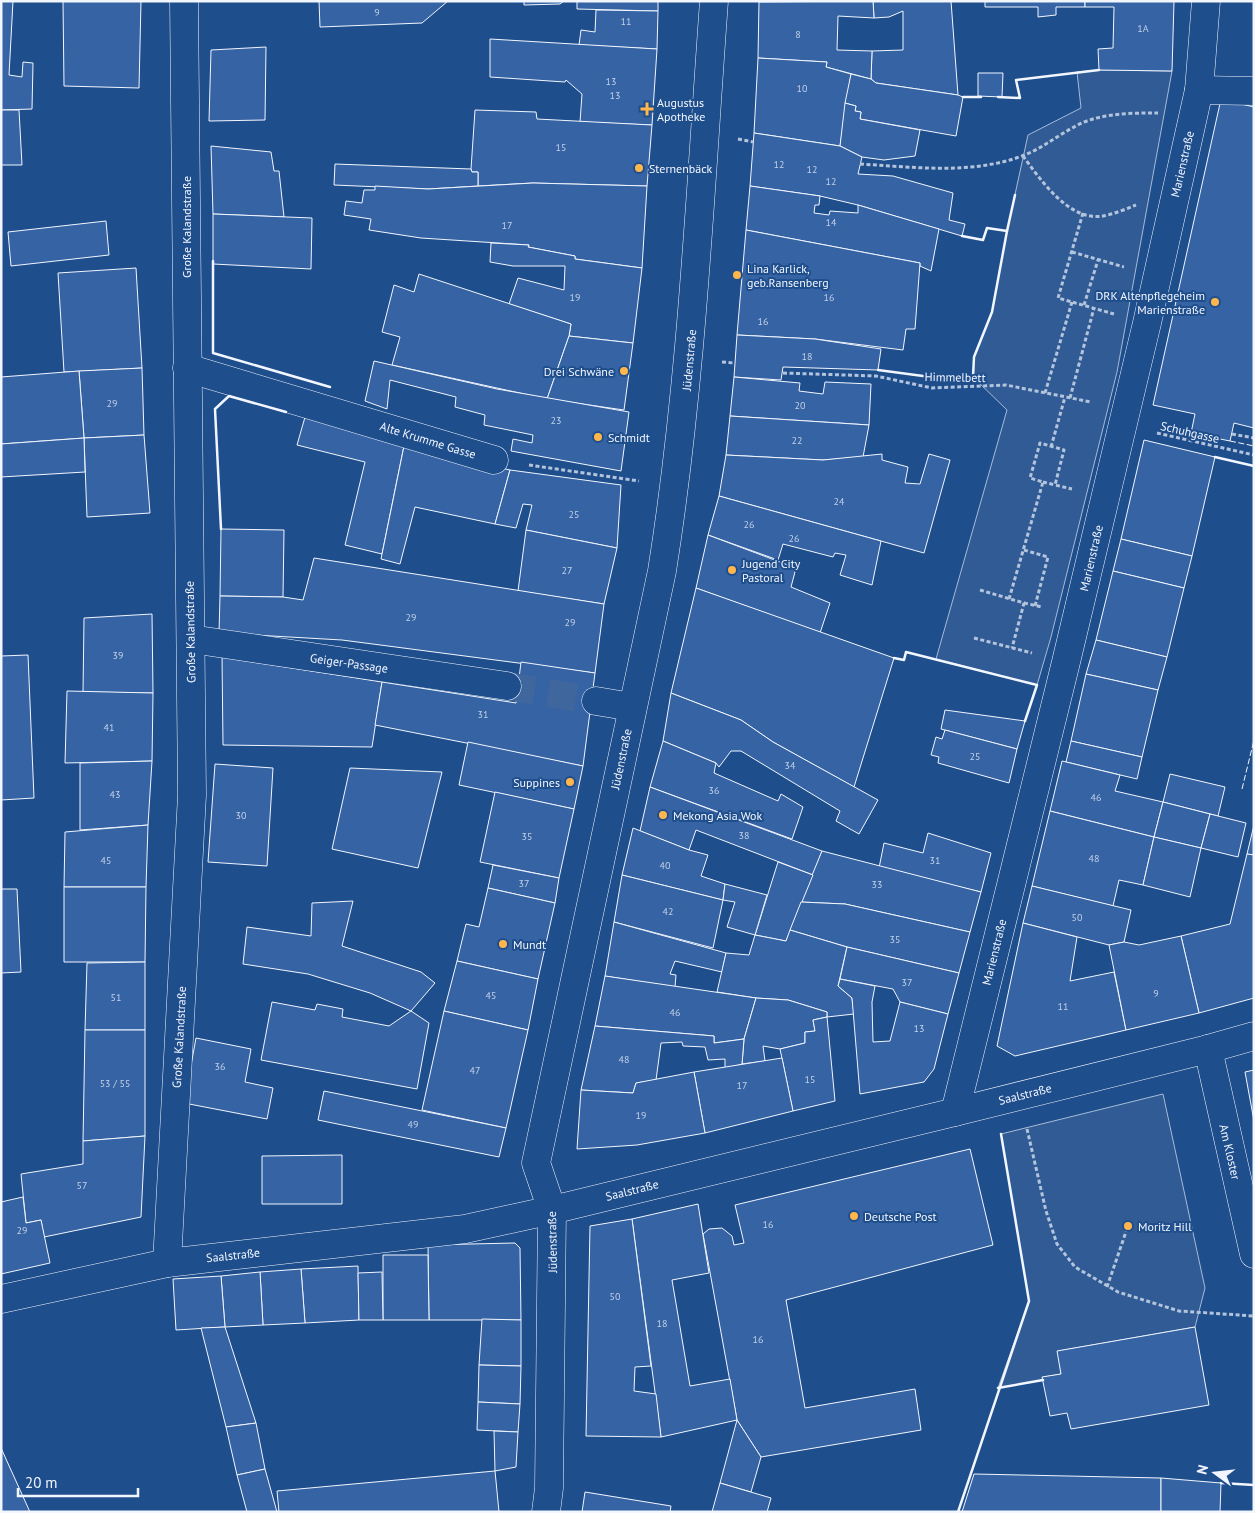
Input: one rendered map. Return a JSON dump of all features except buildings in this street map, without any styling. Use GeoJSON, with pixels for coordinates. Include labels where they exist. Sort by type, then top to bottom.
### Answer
{"type":"FeatureCollection","features":[{"type":"Feature","properties":{"kind":"street","name":"Große Kalandstraße"},"geometry":{"type":"LineString","coordinates":[[167,1263],[192,795],[184,1]]}},
{"type":"Feature","properties":{"kind":"street","name":"Jüdenstraße"},"geometry":{"type":"LineString","coordinates":[[546,1512],[549,1488],[552,1210],[536,1163],[662,571],[675,486],[690,359],[714,1]]}},
{"type":"Feature","properties":{"kind":"street","name":"Marienstraße"},"geometry":{"type":"LineString","coordinates":[[954,1112],[1066,662],[1147,322],[1196,102],[1206,1]]}},
{"type":"Feature","properties":{"kind":"street"},"geometry":{"type":"LineString","coordinates":[[1196,102],[1254,91]]}},
{"type":"Feature","properties":{"kind":"street","name":"Alte Krumme Gasse"},"geometry":{"type":"LineString","coordinates":[[187,368],[494,460]]}},
{"type":"Feature","properties":{"kind":"street","name":"Geiger-Passage"},"geometry":{"type":"LineString","coordinates":[[191,639],[507,686]]}},
{"type":"Feature","properties":{"kind":"street"},"geometry":{"type":"LineString","coordinates":[[596,701],[632,707]]}},
{"type":"Feature","properties":{"kind":"street","name":"Saalstraße"},"geometry":{"type":"LineString","coordinates":[[1,1299],[167,1263],[466,1228],[552,1210],[954,1112],[1254,1036]]}},
{"type":"Feature","properties":{"kind":"street","name":"Am Kloster"},"geometry":{"type":"LineString","coordinates":[[1208,1049],[1254,1254]]}},
{"type":"Feature","properties":{"kind":"path"},"geometry":{"type":"LineString","coordinates":[[860,164],[946,168],[980,167],[1023,156],[1093,119],[1196,102]]}},
{"type":"Feature","properties":{"kind":"path"},"geometry":{"type":"LineString","coordinates":[[1023,156],[1046,186],[1063,203],[1083,213],[1102,216],[1137,205],[1176,189]]}},
{"type":"Feature","properties":{"kind":"path"},"geometry":{"type":"LineString","coordinates":[[1083,213],[1058,298],[1147,322]]}},
{"type":"Feature","properties":{"kind":"path"},"geometry":{"type":"LineString","coordinates":[[1072,252],[1156,276]]}},
{"type":"Feature","properties":{"kind":"path"},"geometry":{"type":"LineString","coordinates":[[1084,305],[1098,260]]}},
{"type":"Feature","properties":{"kind":"path"},"geometry":{"type":"LineString","coordinates":[[1044,393],[1072,302]]}},
{"type":"Feature","properties":{"kind":"path"},"geometry":{"type":"LineString","coordinates":[[1070,398],[1094,308]]}},
{"type":"Feature","properties":{"kind":"path","name":"Himmelbett"},"geometry":{"type":"LineString","coordinates":[[783,373],[876,376],[932,388],[1006,385],[1070,398],[1124,417]]}},
{"type":"Feature","properties":{"kind":"path"},"geometry":{"type":"LineString","coordinates":[[1051,447],[1065,397]]}},
{"type":"Feature","properties":{"kind":"path","name":"Schuhgasse"},"geometry":{"type":"LineString","coordinates":[[1124,417],[1254,455]]}},
{"type":"Feature","properties":{"kind":"path"},"geometry":{"type":"LineString","coordinates":[[1232,434],[1254,438]]}},
{"type":"Feature","properties":{"kind":"path"},"geometry":{"type":"LineString","coordinates":[[1055,485],[1064,450],[1040,443],[1030,478],[1043,482],[1105,498]]}},
{"type":"Feature","properties":{"kind":"path"},"geometry":{"type":"LineString","coordinates":[[494,460],[675,486]]}},
{"type":"Feature","properties":{"kind":"path"},"geometry":{"type":"LineString","coordinates":[[1010,599],[1043,482]]}},
{"type":"Feature","properties":{"kind":"path"},"geometry":{"type":"LineString","coordinates":[[1024,550],[1048,557],[1035,606]]}},
{"type":"Feature","properties":{"kind":"path"},"geometry":{"type":"LineString","coordinates":[[980,590],[1024,603],[1012,648]]}},
{"type":"Feature","properties":{"kind":"path"},"geometry":{"type":"LineString","coordinates":[[974,638],[1066,662]]}},
{"type":"Feature","properties":{"kind":"path"},"geometry":{"type":"LineString","coordinates":[[1026,1093],[1025,1121],[1046,1212],[1057,1244],[1075,1267],[1107,1287],[1179,1311],[1254,1316]]}},
{"type":"Feature","properties":{"kind":"path"},"geometry":{"type":"LineString","coordinates":[[1107,1287],[1128,1226]]}},
{"type":"Feature","properties":{"kind":"shaded area"},"geometry":{"type":"Polygon","coordinates":[[[1099,70],[1172,71],[1117,372],[1051,637],[1037,685],[936,659],[1007,410],[973,377],[974,357],[992,312],[1028,135],[1081,108],[1077,72],[1099,70]]]}},
{"type":"Feature","properties":{"kind":"shaded area"},"geometry":{"type":"Polygon","coordinates":[[[1163,1094],[1205,1288],[1195,1327],[1058,1351],[1061,1374],[1043,1377],[1043,1380],[998,1388],[1029,1301],[1001,1134],[1163,1094]]]}},
{"type":"Feature","properties":{"kind":"tunnel"},"geometry":{"type":"LineString","coordinates":[[507,686],[596,701]]}},
{"type":"Feature","properties":{"kind":"fence"},"geometry":{"type":"LineString","coordinates":[[1230,441],[1254,446]]}},
{"type":"Feature","properties":{"kind":"fence"},"geometry":{"type":"LineString","coordinates":[[1242,789],[1254,740]]}},
{"type":"Feature","properties":{"kind":"wall"},"geometry":{"type":"LineString","coordinates":[[998,97],[1020,98],[1016,80],[1099,70]]}},
{"type":"Feature","properties":{"kind":"wall"},"geometry":{"type":"LineString","coordinates":[[963,97],[981,97]]}},
{"type":"Feature","properties":{"kind":"wall"},"geometry":{"type":"LineString","coordinates":[[962,236],[983,240],[987,228],[1007,231],[1015,195]]}},
{"type":"Feature","properties":{"kind":"wall"},"geometry":{"type":"LineString","coordinates":[[878,370],[923,376],[973,377],[974,357],[992,312],[1007,231]]}},
{"type":"Feature","properties":{"kind":"wall"},"geometry":{"type":"LineString","coordinates":[[213,261],[213,353],[330,387]]}},
{"type":"Feature","properties":{"kind":"wall"},"geometry":{"type":"LineString","coordinates":[[221,529],[215,409],[229,396],[286,412]]}},
{"type":"Feature","properties":{"kind":"wall"},"geometry":{"type":"LineString","coordinates":[[1215,457],[1254,466]]}},
{"type":"Feature","properties":{"kind":"wall"},"geometry":{"type":"LineString","coordinates":[[894,658],[904,660],[906,652],[1037,685],[1025,721]]}},
{"type":"Feature","properties":{"kind":"wall"},"geometry":{"type":"LineString","coordinates":[[958,1512],[1029,1301],[1001,1134]]}},
{"type":"Feature","properties":{"kind":"wall"},"geometry":{"type":"LineString","coordinates":[[998,1388],[1043,1380]]}},
{"type":"Feature","properties":{"kind":"wall"},"geometry":{"type":"LineString","coordinates":[[1221,1483],[1254,1485]]}},
{"type":"Feature","properties":{"kind":"place","name":"Augustus Apotheke"},"geometry":{"type":"Point","coordinates":[647,109]}},
{"type":"Feature","properties":{"kind":"place","name":"Sternenbäck"},"geometry":{"type":"Point","coordinates":[639,168]}},
{"type":"Feature","properties":{"kind":"place","name":"Lina Karlick, geb.Ransenberg"},"geometry":{"type":"Point","coordinates":[737,275]}},
{"type":"Feature","properties":{"kind":"place","name":"DRK Altenpflegeheim Marienstraße"},"geometry":{"type":"Point","coordinates":[1215,302]}},
{"type":"Feature","properties":{"kind":"place","name":"Drei Schwäne"},"geometry":{"type":"Point","coordinates":[624,371]}},
{"type":"Feature","properties":{"kind":"place","name":"Schmidt"},"geometry":{"type":"Point","coordinates":[598,437]}},
{"type":"Feature","properties":{"kind":"place","name":"Jugend City Pastoral"},"geometry":{"type":"Point","coordinates":[732,570]}},
{"type":"Feature","properties":{"kind":"place","name":"Suppines"},"geometry":{"type":"Point","coordinates":[570,782]}},
{"type":"Feature","properties":{"kind":"place","name":"Mekong Asia Wok"},"geometry":{"type":"Point","coordinates":[663,815]}},
{"type":"Feature","properties":{"kind":"place","name":"Mundt"},"geometry":{"type":"Point","coordinates":[503,944]}},
{"type":"Feature","properties":{"kind":"place","name":"Deutsche Post"},"geometry":{"type":"Point","coordinates":[854,1216]}},
{"type":"Feature","properties":{"kind":"place","name":"Moritz Hill"},"geometry":{"type":"Point","coordinates":[1128,1226]}}]}
